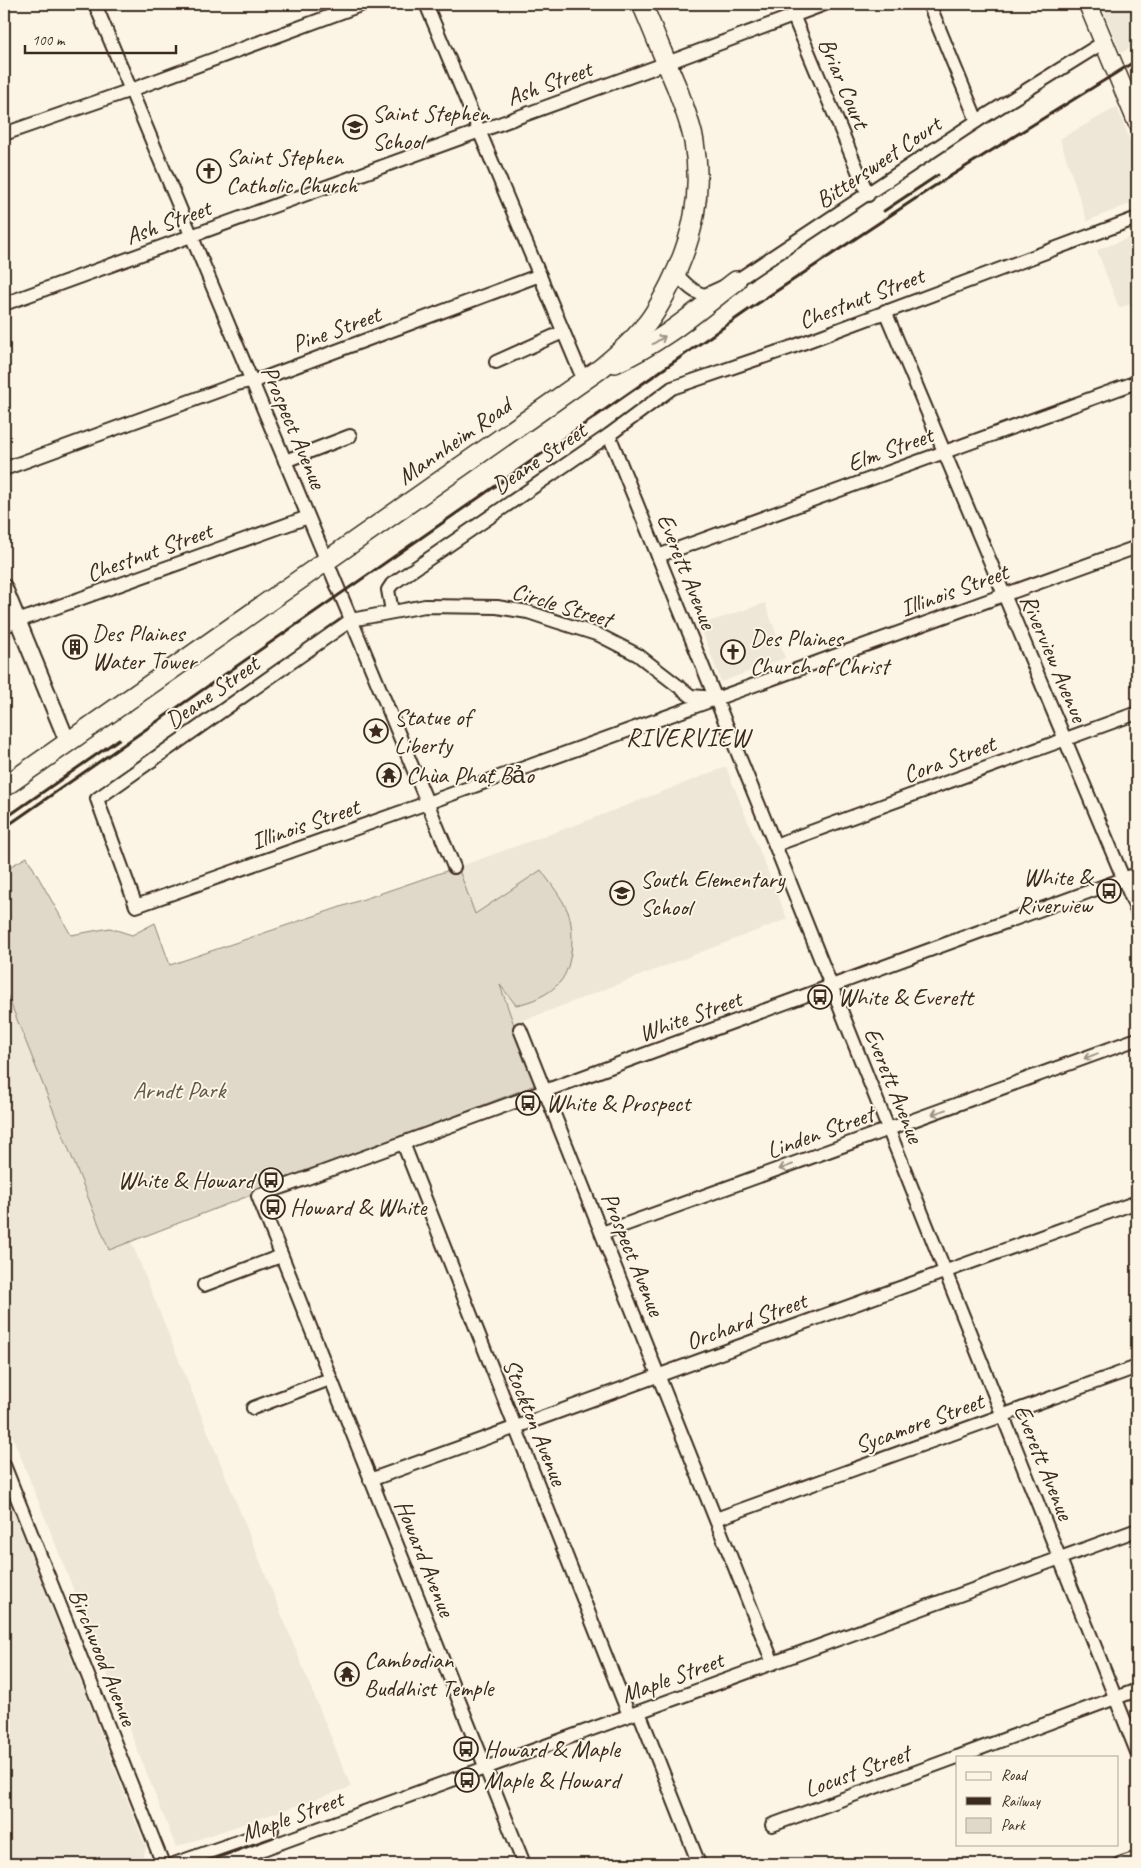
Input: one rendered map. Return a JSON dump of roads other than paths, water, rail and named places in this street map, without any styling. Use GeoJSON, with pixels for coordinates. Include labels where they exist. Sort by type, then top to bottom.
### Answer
{"type":"FeatureCollection","features":[{"type":"Feature","properties":{"kind":"main road","name":"Mannheim Road"},"geometry":{"type":"LineString","coordinates":[[4,787],[600,369],[625,349],[645,327],[658,308],[676,274],[692,233],[696,209],[697,162],[694,140],[685,111],[642,4]]}},
{"type":"Feature","properties":{"kind":"main road"},"geometry":{"type":"LineString","coordinates":[[1088,4],[1137,122]]}},
{"type":"Feature","properties":{"kind":"main road"},"geometry":{"type":"LineString","coordinates":[[600,369],[640,352],[665,336],[736,281]]}},
{"type":"Feature","properties":{"kind":"street","name":"Prospect Avenue"},"geometry":{"type":"LineString","coordinates":[[95,4],[454,867]]}},
{"type":"Feature","properties":{"kind":"street"},"geometry":{"type":"LineString","coordinates":[[4,134],[131,90],[363,4]]}},
{"type":"Feature","properties":{"kind":"street"},"geometry":{"type":"LineString","coordinates":[[426,4],[584,380]]}},
{"type":"Feature","properties":{"kind":"street","name":"Ash Street"},"geometry":{"type":"LineString","coordinates":[[4,304],[825,4]]}},
{"type":"Feature","properties":{"kind":"street"},"geometry":{"type":"LineString","coordinates":[[929,4],[977,121]]}},
{"type":"Feature","properties":{"kind":"street","name":"Briar Court"},"geometry":{"type":"LineString","coordinates":[[793,15],[868,195]]}},
{"type":"Feature","properties":{"kind":"street","name":"Bittersweet Court"},"geometry":{"type":"LineString","coordinates":[[676,274],[690,289],[705,295],[736,281],[977,121],[1104,42]]}},
{"type":"Feature","properties":{"kind":"street","name":"Chestnut Street"},"geometry":{"type":"LineString","coordinates":[[609,436],[672,388],[792,346],[1137,218]]}},
{"type":"Feature","properties":{"kind":"street","name":"Pine Street"},"geometry":{"type":"LineString","coordinates":[[4,468],[237,384],[264,378],[540,275]]}},
{"type":"Feature","properties":{"kind":"street","name":"Riverview Avenue"},"geometry":{"type":"LineString","coordinates":[[885,310],[1137,911]]}},
{"type":"Feature","properties":{"kind":"street"},"geometry":{"type":"LineString","coordinates":[[496,362],[563,332]]}},
{"type":"Feature","properties":{"kind":"street","name":"Elm Street"},"geometry":{"type":"LineString","coordinates":[[658,556],[1137,382]]}},
{"type":"Feature","properties":{"kind":"street"},"geometry":{"type":"LineString","coordinates":[[285,461],[350,436]]}},
{"type":"Feature","properties":{"kind":"street","name":"Everett Avenue"},"geometry":{"type":"LineString","coordinates":[[609,436],[832,986],[1137,1752]]}},
{"type":"Feature","properties":{"kind":"street","name":"Deane Street"},"geometry":{"type":"LineString","coordinates":[[392,611],[388,590],[392,584],[609,436]]}},
{"type":"Feature","properties":{"kind":"street","name":"Chestnut Street"},"geometry":{"type":"LineString","coordinates":[[11,624],[308,517]]}},
{"type":"Feature","properties":{"kind":"street","name":"Illinois Street"},"geometry":{"type":"LineString","coordinates":[[136,906],[1137,547]]}},
{"type":"Feature","properties":{"kind":"street"},"geometry":{"type":"LineString","coordinates":[[4,587],[11,624],[68,742]]}},
{"type":"Feature","properties":{"kind":"street","name":"Circle Street"},"geometry":{"type":"LineString","coordinates":[[351,620],[425,606],[464,605],[497,607],[528,612],[599,635],[638,655],[691,696],[716,698]]}},
{"type":"Feature","properties":{"kind":"street","name":"Deane Street"},"geometry":{"type":"LineString","coordinates":[[136,906],[97,799],[351,620]]}},
{"type":"Feature","properties":{"kind":"street","name":"Cora Street"},"geometry":{"type":"LineString","coordinates":[[775,845],[1137,714]]}},
{"type":"Feature","properties":{"kind":"street","name":"White Street"},"geometry":{"type":"LineString","coordinates":[[258,1196],[1137,874]]}},
{"type":"Feature","properties":{"kind":"street","name":"Prospect Avenue"},"geometry":{"type":"LineString","coordinates":[[520,1029],[773,1663]]}},
{"type":"Feature","properties":{"kind":"street","name":"Linden Street"},"geometry":{"type":"LineString","coordinates":[[602,1233],[1137,1039]]}},
{"type":"Feature","properties":{"kind":"street","name":"Stockton Avenue"},"geometry":{"type":"LineString","coordinates":[[403,1143],[514,1428],[699,1864]]}},
{"type":"Feature","properties":{"kind":"street","name":"Howard Avenue"},"geometry":{"type":"LineString","coordinates":[[258,1196],[524,1864]]}},
{"type":"Feature","properties":{"kind":"street","name":"Orchard Street"},"geometry":{"type":"LineString","coordinates":[[370,1480],[1137,1202]]}},
{"type":"Feature","properties":{"kind":"street"},"geometry":{"type":"LineString","coordinates":[[204,1285],[281,1256]]}},
{"type":"Feature","properties":{"kind":"street","name":"Sycamore Street"},"geometry":{"type":"LineString","coordinates":[[716,1519],[1137,1367]]}},
{"type":"Feature","properties":{"kind":"street"},"geometry":{"type":"LineString","coordinates":[[254,1408],[330,1379]]}},
{"type":"Feature","properties":{"kind":"street","name":"Birchwood Avenue"},"geometry":{"type":"LineString","coordinates":[[4,1465],[163,1864]]}},
{"type":"Feature","properties":{"kind":"street","name":"Maple Street"},"geometry":{"type":"LineString","coordinates":[[222,1864],[1137,1530]]}},
{"type":"Feature","properties":{"kind":"street","name":"Locust Street"},"geometry":{"type":"LineString","coordinates":[[960,1756],[1137,1690]]}},
{"type":"Feature","properties":{"kind":"street","name":"Locust Street"},"geometry":{"type":"LineString","coordinates":[[772,1825],[956,1757]]}},
{"type":"Feature","properties":{"kind":"street","name":"Maple Street"},"geometry":{"type":"LineString","coordinates":[[174,1864],[272,1830]]}},
{"type":"Feature","properties":{"kind":"street"},"geometry":{"type":"LineString","coordinates":[[1119,1864],[1137,1858]]}},
{"type":"Feature","properties":{"kind":"railway"},"geometry":{"type":"LineString","coordinates":[[4,828],[757,304],[933,187],[1137,60]]}},
{"type":"Feature","properties":{"kind":"railway"},"geometry":{"type":"LineString","coordinates":[[884,211],[938,175]]}},
{"type":"Feature","properties":{"kind":"railway"},"geometry":{"type":"LineString","coordinates":[[4,819],[119,739]]}},
{"type":"Feature","properties":{"kind":"place","name":"Saint Stephen School"},"geometry":{"type":"Point","coordinates":[355,127]}},
{"type":"Feature","properties":{"kind":"place","name":"Saint Stephen Catholic Church"},"geometry":{"type":"Point","coordinates":[209,171]}},
{"type":"Feature","properties":{"kind":"place","name":"Des Plaines Water Tower"},"geometry":{"type":"Point","coordinates":[75,647]}},
{"type":"Feature","properties":{"kind":"place","name":"Des Plaines Church of Christ"},"geometry":{"type":"Point","coordinates":[733,652]}},
{"type":"Feature","properties":{"kind":"place","name":"Statue of Liberty"},"geometry":{"type":"Point","coordinates":[376,731]}},
{"type":"Feature","properties":{"kind":"place","name":"Chùa Phật Bảo"},"geometry":{"type":"Point","coordinates":[389,775]}},
{"type":"Feature","properties":{"kind":"place","name":"White & Riverview"},"geometry":{"type":"Point","coordinates":[1109,891]}},
{"type":"Feature","properties":{"kind":"place","name":"South Elementary School"},"geometry":{"type":"Point","coordinates":[622,893]}},
{"type":"Feature","properties":{"kind":"place","name":"White & Everett"},"geometry":{"type":"Point","coordinates":[820,997]}},
{"type":"Feature","properties":{"kind":"place","name":"White & Prospect"},"geometry":{"type":"Point","coordinates":[528,1103]}},
{"type":"Feature","properties":{"kind":"place","name":"White & Howard"},"geometry":{"type":"Point","coordinates":[271,1180]}},
{"type":"Feature","properties":{"kind":"place","name":"Howard & White"},"geometry":{"type":"Point","coordinates":[273,1207]}},
{"type":"Feature","properties":{"kind":"place","name":"Cambodian Buddhist Temple"},"geometry":{"type":"Point","coordinates":[347,1674]}},
{"type":"Feature","properties":{"kind":"place","name":"Howard & Maple"},"geometry":{"type":"Point","coordinates":[466,1749]}},
{"type":"Feature","properties":{"kind":"place","name":"Maple & Howard"},"geometry":{"type":"Point","coordinates":[467,1780]}},
{"type":"Feature","properties":{"kind":"district","name":"RIVERVIEW"},"geometry":{"type":"Point","coordinates":[688,737]}},
{"type":"Feature","properties":{"kind":"park label","name":"Arndt Park"},"geometry":{"type":"Point","coordinates":[179,1090]}}]}
